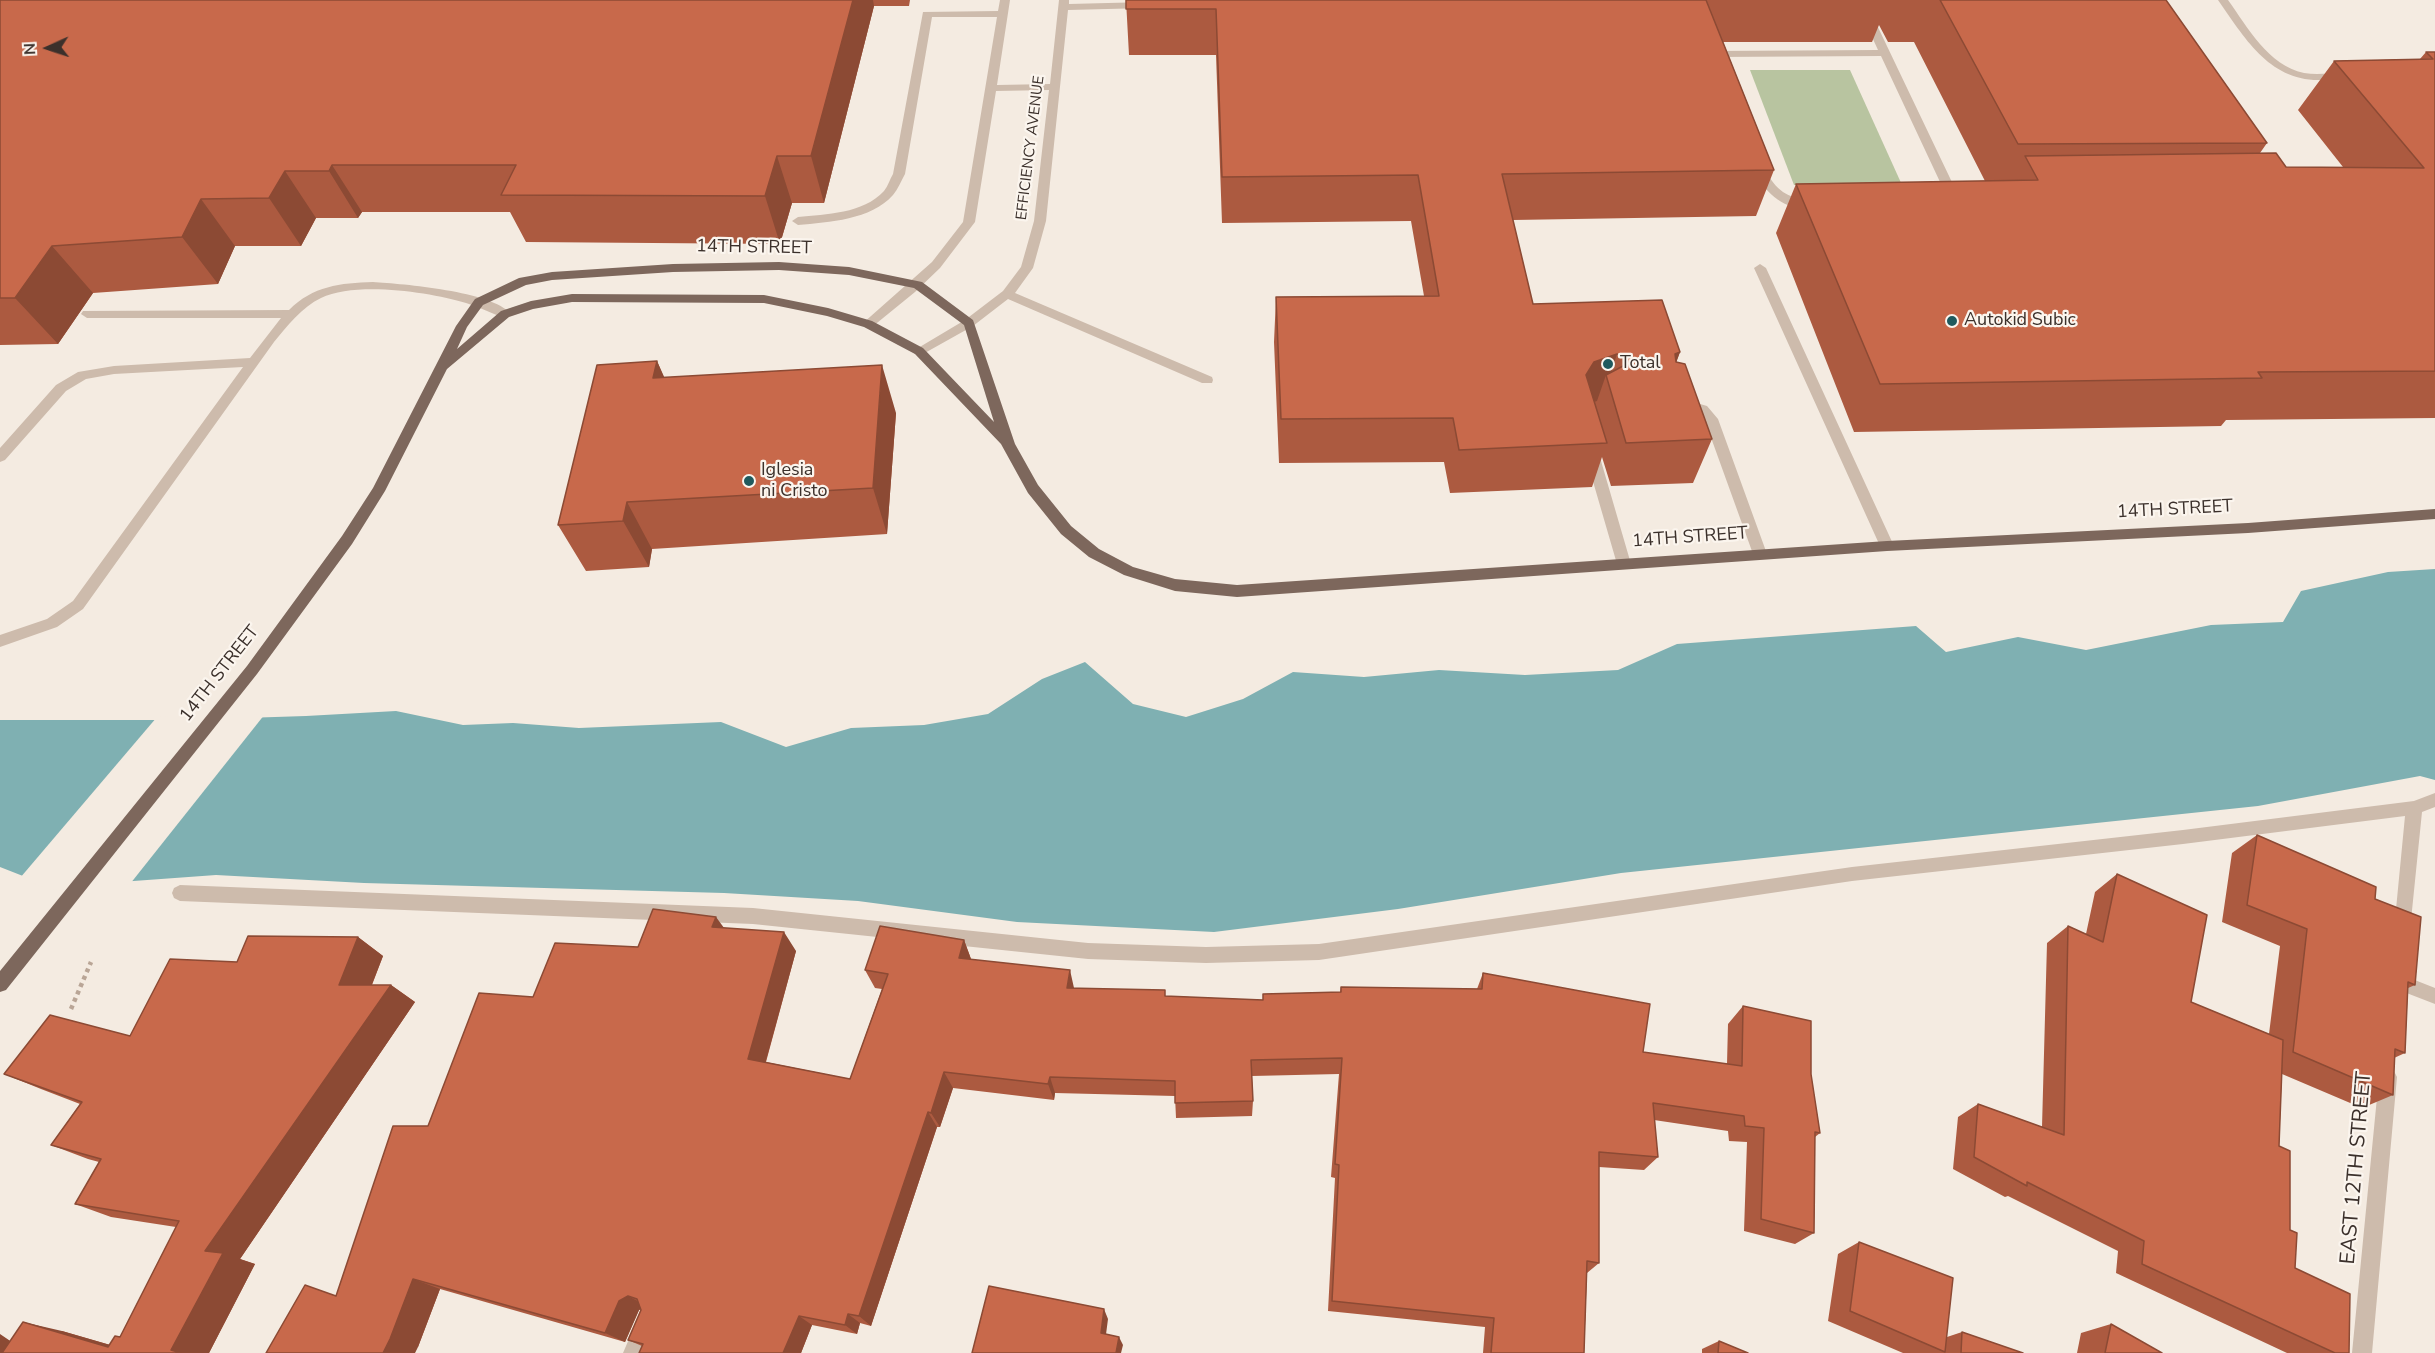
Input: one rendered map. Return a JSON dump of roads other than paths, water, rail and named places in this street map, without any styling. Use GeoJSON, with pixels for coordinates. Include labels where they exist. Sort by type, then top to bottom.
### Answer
{"type":"FeatureCollection","features":[{"type":"Feature","properties":{"kind":"main road","name":"14TH STREET"},"geometry":{"type":"LineString","coordinates":[[0,984],[252,670],[347,540],[378,491],[462,326],[479,302],[523,281],[552,276],[673,268],[779,266],[849,271],[918,285],[969,323],[1008,444],[1033,489],[1066,530],[1094,553],[1129,571],[1175,585],[1237,591],[1760,554],[2248,528],[2435,514]]}},
{"type":"Feature","properties":{"kind":"main road","name":"14TH STREET"},"geometry":{"type":"LineString","coordinates":[[442,369],[505,314],[531,305],[572,298],[764,299],[828,312],[868,324],[919,351],[1008,444]]}},
{"type":"Feature","properties":{"kind":"street"},"geometry":{"type":"LineString","coordinates":[[798,221],[828,218],[864,209],[887,194],[899,174],[929,0]]}},
{"type":"Feature","properties":{"kind":"street"},"geometry":{"type":"LineString","coordinates":[[868,324],[918,285],[955,243],[969,222],[1005,0]]}},
{"type":"Feature","properties":{"kind":"street"},"geometry":{"type":"LineString","coordinates":[[1860,0],[1953,199]]}},
{"type":"Feature","properties":{"kind":"street"},"geometry":{"type":"LineString","coordinates":[[2223,0],[2258,48],[2281,69],[2304,76],[2352,76]]}},
{"type":"Feature","properties":{"kind":"street"},"geometry":{"type":"LineString","coordinates":[[1064,3],[1163,4]]}},
{"type":"Feature","properties":{"kind":"street","name":"EFFICIENCY AVENUE"},"geometry":{"type":"LineString","coordinates":[[919,351],[969,323],[1006,294],[1027,268],[1040,222],[1064,3]]}},
{"type":"Feature","properties":{"kind":"street"},"geometry":{"type":"LineString","coordinates":[[927,14],[1003,14]]}},
{"type":"Feature","properties":{"kind":"street"},"geometry":{"type":"LineString","coordinates":[[1715,54],[1884,52]]}},
{"type":"Feature","properties":{"kind":"street"},"geometry":{"type":"LineString","coordinates":[[991,88],[1055,87]]}},
{"type":"Feature","properties":{"kind":"street"},"geometry":{"type":"LineString","coordinates":[[1755,158],[1767,189],[1786,200],[1822,205]]}},
{"type":"Feature","properties":{"kind":"street"},"geometry":{"type":"LineString","coordinates":[[1760,268],[1887,546]]}},
{"type":"Feature","properties":{"kind":"street"},"geometry":{"type":"LineString","coordinates":[[0,641],[52,623],[78,606],[253,362],[290,314],[318,294],[352,285],[429,292],[479,302],[505,314]]}},
{"type":"Feature","properties":{"kind":"street"},"geometry":{"type":"LineString","coordinates":[[1006,294],[1207,380]]}},
{"type":"Feature","properties":{"kind":"street"},"geometry":{"type":"LineString","coordinates":[[87,314],[290,314]]}},
{"type":"Feature","properties":{"kind":"street"},"geometry":{"type":"LineString","coordinates":[[0,457],[61,388],[83,375],[114,370],[253,362]]}},
{"type":"Feature","properties":{"kind":"street"},"geometry":{"type":"LineString","coordinates":[[1666,403],[1690,404],[1702,409],[1711,420],[1760,554]]}},
{"type":"Feature","properties":{"kind":"street"},"geometry":{"type":"LineString","coordinates":[[1588,442],[1624,564]]}},
{"type":"Feature","properties":{"kind":"street"},"geometry":{"type":"LineString","coordinates":[[180,892],[753,916],[1088,951],[1206,955],[1319,952],[1852,874],[2183,837],[2414,808],[2435,800]]}},
{"type":"Feature","properties":{"kind":"street"},"geometry":{"type":"LineString","coordinates":[[2394,1004],[2414,808]]}},
{"type":"Feature","properties":{"kind":"street"},"geometry":{"type":"LineString","coordinates":[[2397,981],[2435,996]]}},
{"type":"Feature","properties":{"kind":"street","name":"EAST 12TH STREET"},"geometry":{"type":"LineString","coordinates":[[2362,1353],[2389,1062]]}},
{"type":"Feature","properties":{"kind":"street"},"geometry":{"type":"LineString","coordinates":[[633,1353],[648,1318]]}},
{"type":"Feature","properties":{"kind":"water"},"geometry":{"type":"Polygon","coordinates":[[[2435,569],[2435,780],[2420,776],[2258,806],[1621,873],[1398,909],[1214,932],[1017,922],[858,901],[724,893],[364,883],[216,875],[51,887],[0,867],[0,720],[182,720],[396,711],[463,725],[513,723],[579,728],[721,722],[786,747],[851,728],[924,725],[988,714],[1042,679],[1085,662],[1133,704],[1186,717],[1243,699],[1293,672],[1364,677],[1439,670],[1525,675],[1618,670],[1677,644],[1916,626],[1946,652],[2018,637],[2086,650],[2211,625],[2283,622],[2301,591],[2388,572],[2435,569]]]}},
{"type":"Feature","properties":{"kind":"place","name":"Autokid Subic"},"geometry":{"type":"Point","coordinates":[1952,321]}},
{"type":"Feature","properties":{"kind":"place","name":"Total"},"geometry":{"type":"Point","coordinates":[1608,364]}},
{"type":"Feature","properties":{"kind":"place","name":"Iglesia ni Cristo"},"geometry":{"type":"Point","coordinates":[749,481]}}]}
